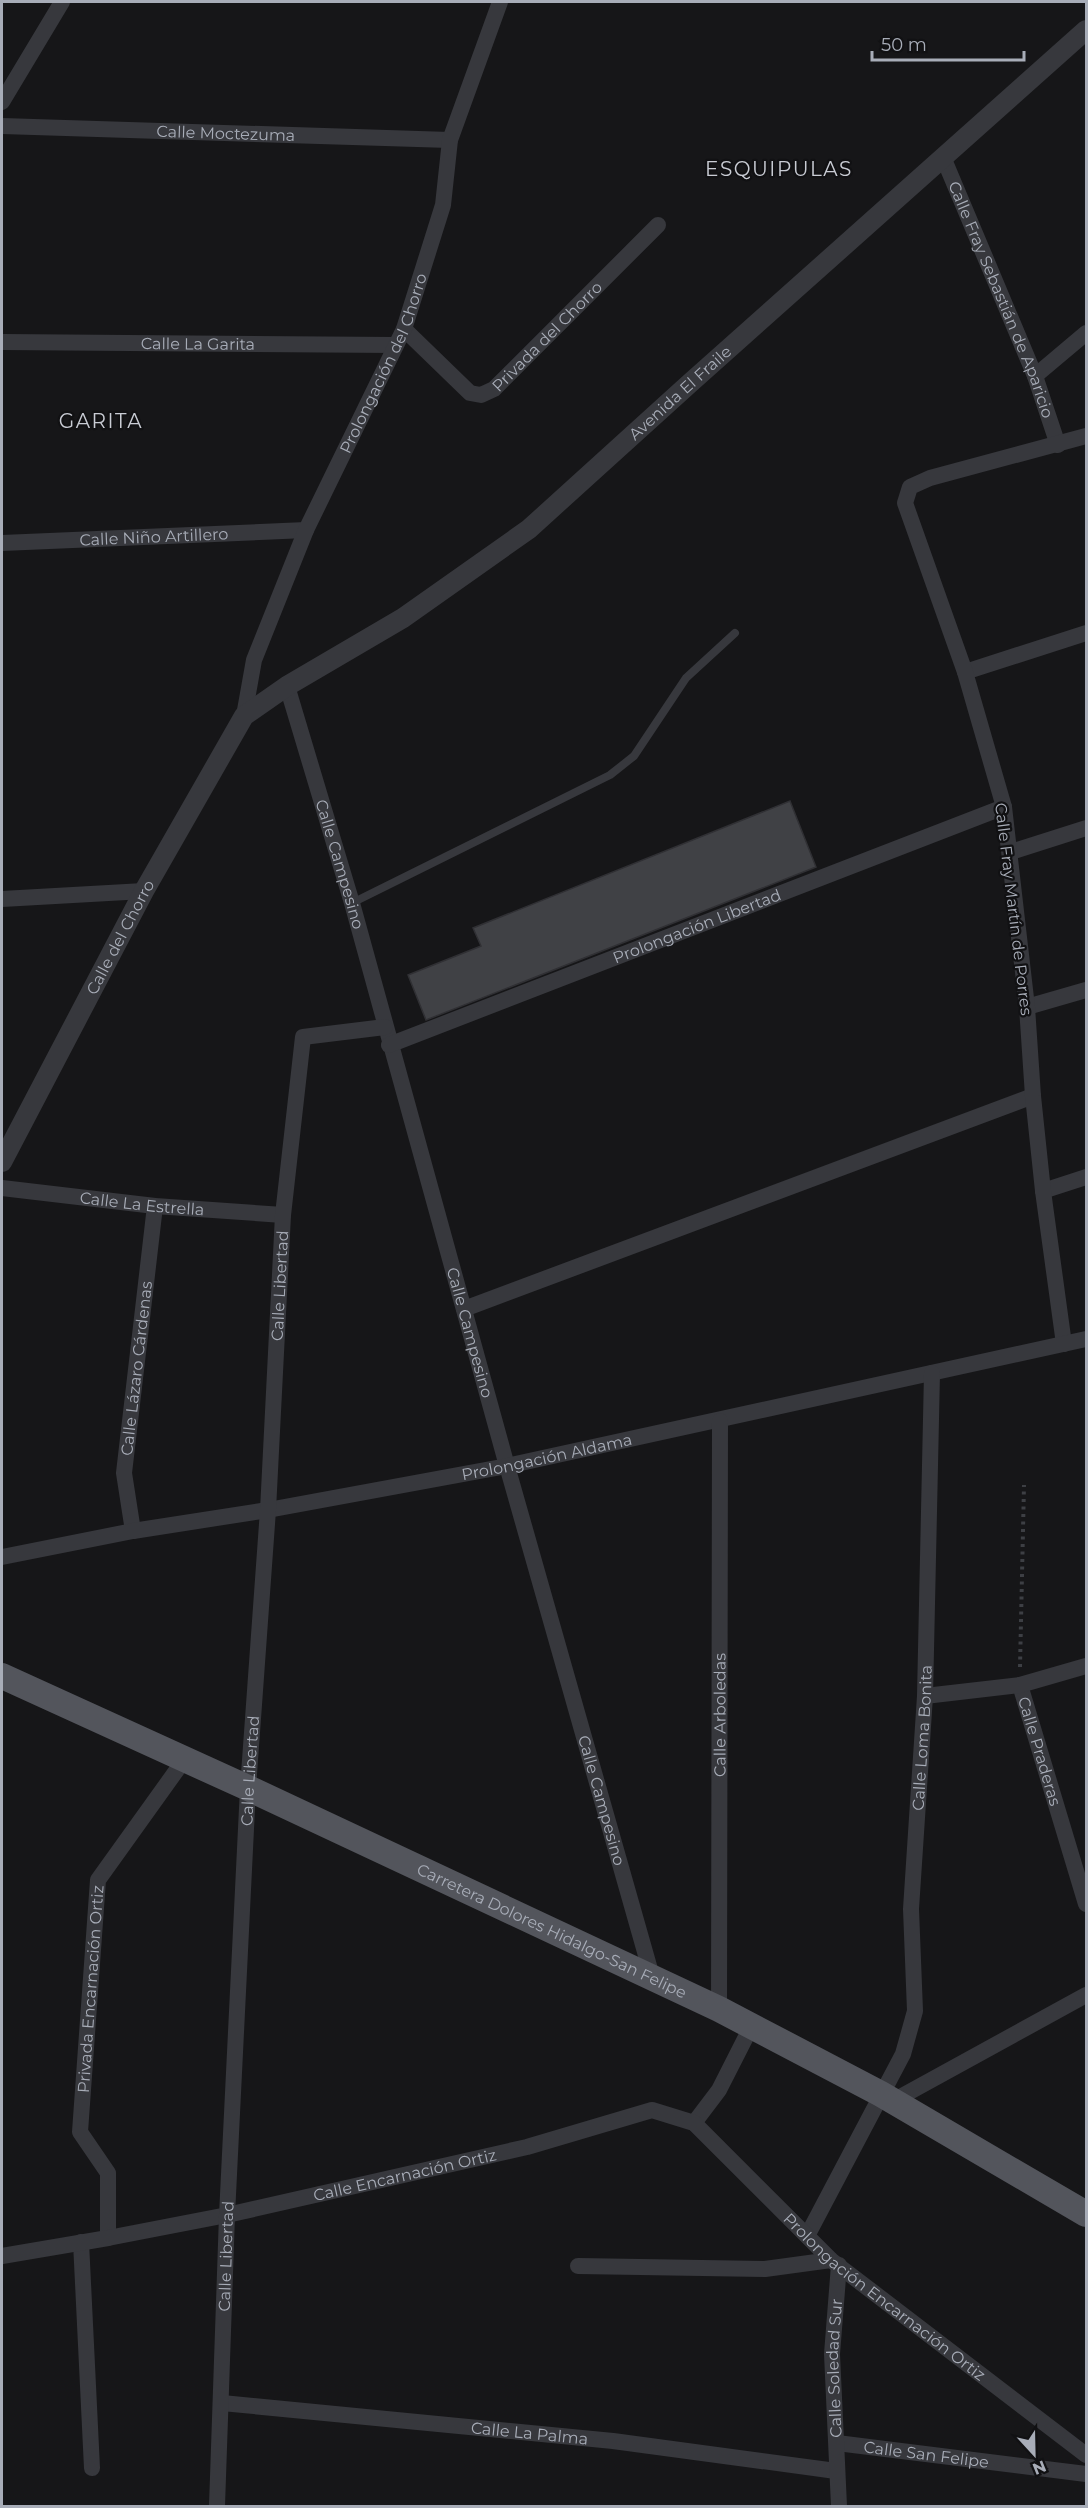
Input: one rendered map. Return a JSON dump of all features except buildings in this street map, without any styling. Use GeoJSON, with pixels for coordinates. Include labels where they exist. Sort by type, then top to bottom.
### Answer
{"type":"FeatureCollection","features":[{"type":"Feature","properties":{"kind":"main road","name":"Carretera Dolores Hidalgo-San Felipe"},"geometry":{"type":"LineString","coordinates":[[2,1676],[248,1788],[719,2009],[751,2028],[887,2098],[1086,2214]]}},
{"type":"Feature","properties":{"kind":"street"},"geometry":{"type":"LineString","coordinates":[[2,102],[62,2]]}},
{"type":"Feature","properties":{"kind":"street","name":"Prolongación del Chorro"},"geometry":{"type":"LineString","coordinates":[[244,716],[254,660],[306,530],[394,345],[404,329],[443,204],[450,140],[500,2]]}},
{"type":"Feature","properties":{"kind":"street","name":"Avenida El Fraile"},"geometry":{"type":"LineString","coordinates":[[244,716],[287,686],[403,618],[528,529],[1086,30]]}},
{"type":"Feature","properties":{"kind":"street","name":"Calle Moctezuma"},"geometry":{"type":"LineString","coordinates":[[2,126],[450,140]]}},
{"type":"Feature","properties":{"kind":"street","name":"Calle Fray Sebastián de Aparicio"},"geometry":{"type":"LineString","coordinates":[[943,157],[1035,376],[1058,444]]}},
{"type":"Feature","properties":{"kind":"street","name":"Privada del Chorro"},"geometry":{"type":"LineString","coordinates":[[404,329],[470,393],[480,395],[494,389],[658,225]]}},
{"type":"Feature","properties":{"kind":"street"},"geometry":{"type":"LineString","coordinates":[[1035,376],[1086,333]]}},
{"type":"Feature","properties":{"kind":"street","name":"Calle La Garita"},"geometry":{"type":"LineString","coordinates":[[2,342],[394,345]]}},
{"type":"Feature","properties":{"kind":"street"},"geometry":{"type":"LineString","coordinates":[[1058,444],[1086,436]]}},
{"type":"Feature","properties":{"kind":"street","name":"Calle Fray Martín de Porres"},"geometry":{"type":"LineString","coordinates":[[1058,444],[930,478],[910,487],[905,503],[964,672],[1004,807],[1011,852],[1027,1007],[1043,1191],[1064,1344]]}},
{"type":"Feature","properties":{"kind":"street","name":"Calle Niño Artillero"},"geometry":{"type":"LineString","coordinates":[[2,543],[306,530]]}},
{"type":"Feature","properties":{"kind":"street"},"geometry":{"type":"LineString","coordinates":[[964,672],[1086,633]]}},
{"type":"Feature","properties":{"kind":"street","name":"Calle Campesino"},"geometry":{"type":"LineString","coordinates":[[287,686],[352,903],[389,1045],[653,1980]]}},
{"type":"Feature","properties":{"kind":"street","name":"Calle del Chorro"},"geometry":{"type":"LineString","coordinates":[[2,1162],[144,891],[244,716]]}},
{"type":"Feature","properties":{"kind":"street","name":"Prolongación Libertad"},"geometry":{"type":"LineString","coordinates":[[389,1045],[1004,807]]}},
{"type":"Feature","properties":{"kind":"street"},"geometry":{"type":"LineString","coordinates":[[1011,852],[1086,828]]}},
{"type":"Feature","properties":{"kind":"street"},"geometry":{"type":"LineString","coordinates":[[2,899],[144,891]]}},
{"type":"Feature","properties":{"kind":"street"},"geometry":{"type":"LineString","coordinates":[[1027,1007],[1086,990]]}},
{"type":"Feature","properties":{"kind":"street","name":"Calle Libertad"},"geometry":{"type":"LineString","coordinates":[[217,2506],[227,2215],[248,1788],[268,1510],[283,1215],[303,1036],[385,1027]]}},
{"type":"Feature","properties":{"kind":"street"},"geometry":{"type":"LineString","coordinates":[[464,1309],[1033,1096]]}},
{"type":"Feature","properties":{"kind":"street"},"geometry":{"type":"LineString","coordinates":[[1043,1191],[1086,1178]]}},
{"type":"Feature","properties":{"kind":"street","name":"Calle La Estrella"},"geometry":{"type":"LineString","coordinates":[[2,1188],[155,1206],[283,1215]]}},
{"type":"Feature","properties":{"kind":"street","name":"Calle Lázaro Cárdenas"},"geometry":{"type":"LineString","coordinates":[[133,1531],[124,1473],[155,1206]]}},
{"type":"Feature","properties":{"kind":"street","name":"Prolongación Aldama"},"geometry":{"type":"LineString","coordinates":[[2,1557],[133,1531],[268,1510],[507,1466],[1086,1339]]}},
{"type":"Feature","properties":{"kind":"street","name":"Calle Loma Bonita"},"geometry":{"type":"LineString","coordinates":[[887,2098],[915,2011],[911,1909],[925,1695],[932,1373]]}},
{"type":"Feature","properties":{"kind":"street","name":"Calle Arboledas"},"geometry":{"type":"LineString","coordinates":[[719,2009],[720,1421]]}},
{"type":"Feature","properties":{"kind":"street"},"geometry":{"type":"LineString","coordinates":[[925,1695],[1020,1685],[1086,1666]]}},
{"type":"Feature","properties":{"kind":"street","name":"Calle Praderas"},"geometry":{"type":"LineString","coordinates":[[1020,1685],[1086,1904]]}},
{"type":"Feature","properties":{"kind":"street","name":"Privada Encarnación Ortiz"},"geometry":{"type":"LineString","coordinates":[[108,2238],[108,2173],[80,2132],[98,1880],[184,1760]]}},
{"type":"Feature","properties":{"kind":"street"},"geometry":{"type":"LineString","coordinates":[[807,2236],[887,2098],[1086,1995]]}},
{"type":"Feature","properties":{"kind":"street"},"geometry":{"type":"LineString","coordinates":[[694,2123],[719,2090],[751,2028]]}},
{"type":"Feature","properties":{"kind":"street","name":"Calle Encarnación Ortiz"},"geometry":{"type":"LineString","coordinates":[[2,2256],[227,2215],[527,2146],[652,2110],[694,2123]]}},
{"type":"Feature","properties":{"kind":"street","name":"Prolongación Encarnación Ortiz"},"geometry":{"type":"LineString","coordinates":[[694,2123],[835,2262],[1086,2455]]}},
{"type":"Feature","properties":{"kind":"street"},"geometry":{"type":"LineString","coordinates":[[81,2242],[92,2468]]}},
{"type":"Feature","properties":{"kind":"street"},"geometry":{"type":"LineString","coordinates":[[578,2265],[765,2269],[835,2262]]}},
{"type":"Feature","properties":{"kind":"street","name":"Calle Soledad Sur"},"geometry":{"type":"LineString","coordinates":[[835,2262],[832,2354],[839,2506]]}},
{"type":"Feature","properties":{"kind":"street","name":"Calle La Palma"},"geometry":{"type":"LineString","coordinates":[[222,2403],[613,2441],[836,2471]]}},
{"type":"Feature","properties":{"kind":"street","name":"Calle San Felipe"},"geometry":{"type":"LineString","coordinates":[[837,2443],[1086,2474]]}},
{"type":"Feature","properties":{"kind":"lane"},"geometry":{"type":"LineString","coordinates":[[352,903],[610,775],[634,756],[686,678],[735,633]]}},
{"type":"Feature","properties":{"kind":"path","name":"Calle Praderas"},"geometry":{"type":"LineString","coordinates":[[1020,1685],[1024,1485]]}},
{"type":"Feature","properties":{"kind":"district","name":"ESQUIPULAS"},"geometry":{"type":"Point","coordinates":[779,169]}},
{"type":"Feature","properties":{"kind":"district","name":"GARITA"},"geometry":{"type":"Point","coordinates":[101,421]}}]}
